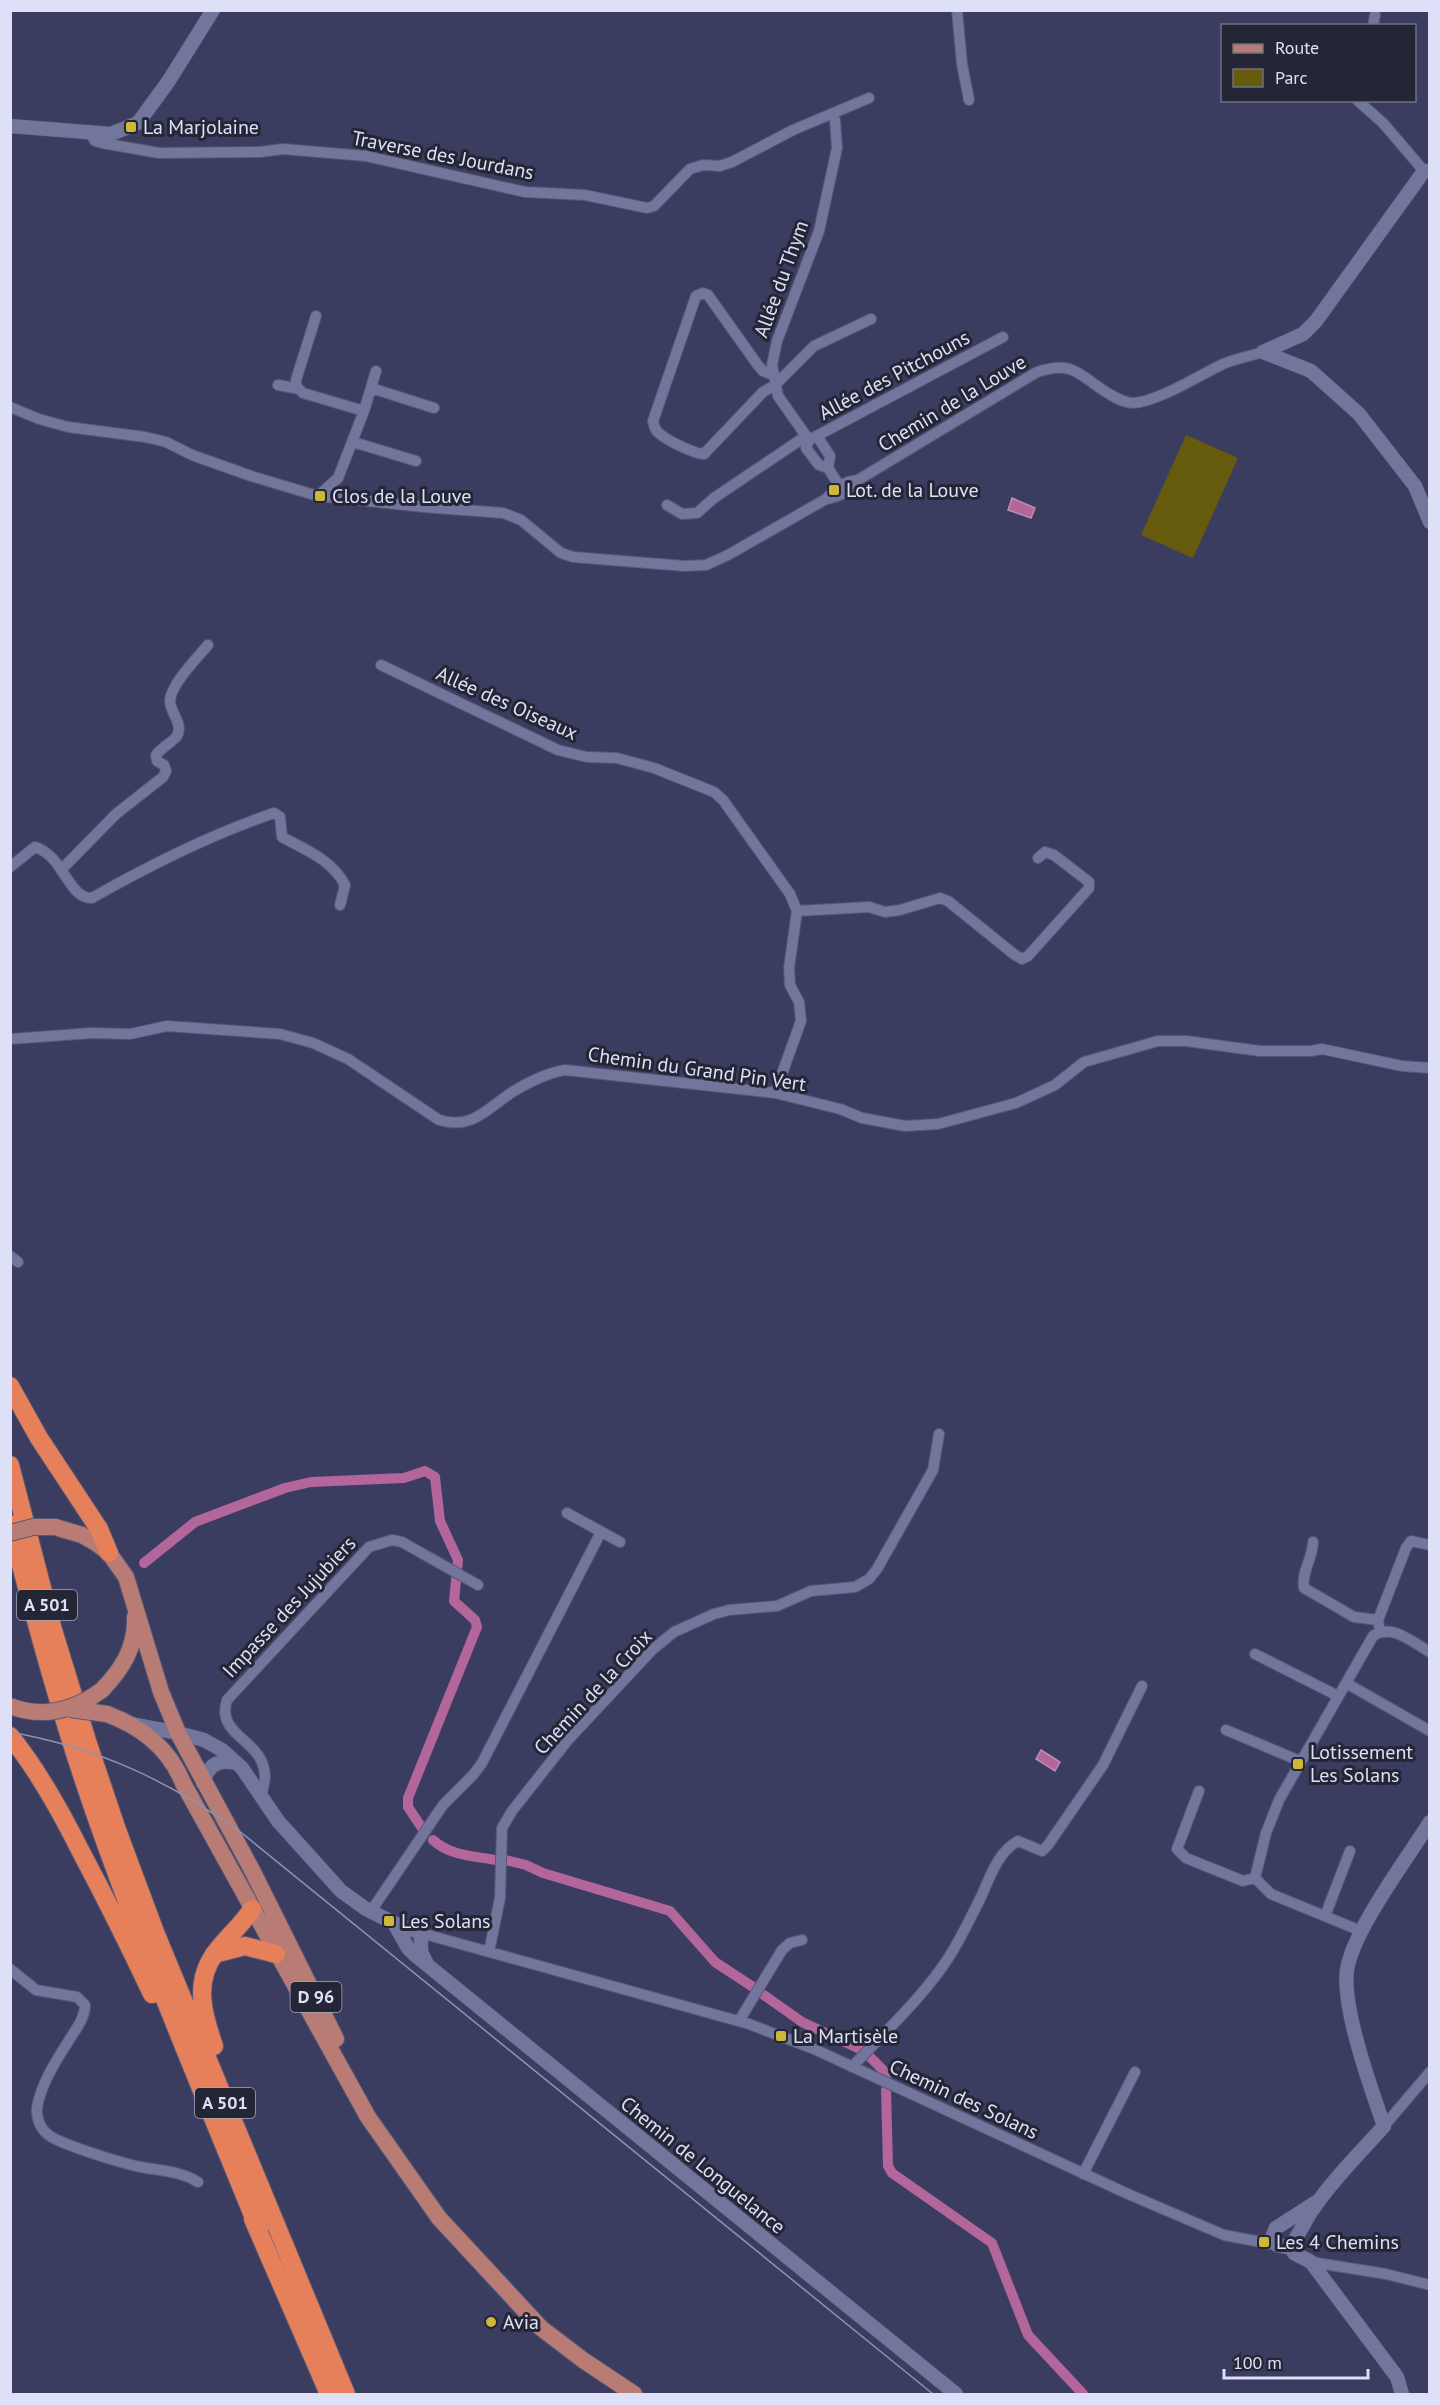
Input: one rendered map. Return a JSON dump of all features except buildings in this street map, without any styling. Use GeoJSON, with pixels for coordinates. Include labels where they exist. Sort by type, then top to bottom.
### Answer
{"type":"FeatureCollection","features":[{"type":"Feature","properties":{"kind":"highway"},"geometry":{"type":"LineString","coordinates":[[10,1386],[39,1438],[99,1529],[109,1553]]}},
{"type":"Feature","properties":{"kind":"highway","name":"A 501"},"geometry":{"type":"LineString","coordinates":[[10,1465],[53,1630],[88,1744],[90,1774],[143,1942],[259,2230],[329,2394]]}},
{"type":"Feature","properties":{"kind":"highway","name":"A 501"},"geometry":{"type":"LineString","coordinates":[[10,1524],[70,1739],[90,1774],[346,2394]]}},
{"type":"Feature","properties":{"kind":"highway"},"geometry":{"type":"LineString","coordinates":[[16,1742],[68,1826],[121,1926],[259,2230]]}},
{"type":"Feature","properties":{"kind":"highway"},"geometry":{"type":"LineString","coordinates":[[252,1909],[214,1954],[202,1976],[201,2003],[206,2024],[295,2274]]}},
{"type":"Feature","properties":{"kind":"highway"},"geometry":{"type":"LineString","coordinates":[[214,1954],[245,1946],[276,1954]]}},
{"type":"Feature","properties":{"kind":"main road"},"geometry":{"type":"LineString","coordinates":[[10,1533],[33,1527],[55,1527],[82,1535],[109,1553],[126,1577],[135,1606],[135,1629],[130,1652],[119,1673],[102,1690],[87,1701],[69,1709],[36,1712],[10,1706]]}},
{"type":"Feature","properties":{"kind":"main road","name":"D 96"},"geometry":{"type":"LineString","coordinates":[[135,1606],[161,1692],[178,1733],[303,1971],[389,2148]]}},
{"type":"Feature","properties":{"kind":"main road","name":"D 96"},"geometry":{"type":"LineString","coordinates":[[69,1709],[107,1714],[131,1724],[147,1734],[160,1747],[176,1767],[276,1954],[368,2117],[442,2222],[526,2314],[583,2360],[634,2394]]}},
{"type":"Feature","properties":{"kind":"main road"},"geometry":{"type":"LineString","coordinates":[[235,1845],[256,1897],[252,1909]]}},
{"type":"Feature","properties":{"kind":"street"},"geometry":{"type":"LineString","coordinates":[[10,126],[111,134],[138,123],[168,82],[213,10]]}},
{"type":"Feature","properties":{"kind":"street"},"geometry":{"type":"LineString","coordinates":[[957,10],[962,64],[969,100]]}},
{"type":"Feature","properties":{"kind":"street","name":"Traverse des Jourdans"},"geometry":{"type":"LineString","coordinates":[[90,133],[95,141],[159,153],[283,150],[366,156],[525,192],[585,195],[647,208],[654,206],[690,169],[704,165],[720,166],[732,162],[793,130],[869,98]]}},
{"type":"Feature","properties":{"kind":"street"},"geometry":{"type":"LineString","coordinates":[[1263,352],[1303,334],[1316,321],[1427,171],[1383,123],[1359,102]]}},
{"type":"Feature","properties":{"kind":"street","name":"Allée du Thym"},"geometry":{"type":"LineString","coordinates":[[774,380],[772,364],[777,341],[819,231],[837,148],[835,120]]}},
{"type":"Feature","properties":{"kind":"street"},"geometry":{"type":"LineString","coordinates":[[842,489],[828,468],[819,465],[809,440],[778,396],[774,380],[763,371],[708,295],[703,293],[696,296],[653,421],[654,428],[659,434],[698,454],[704,454],[774,380],[814,346],[872,319]]}},
{"type":"Feature","properties":{"kind":"street"},"geometry":{"type":"LineString","coordinates":[[316,316],[296,380],[299,389],[303,393],[364,411]]}},
{"type":"Feature","properties":{"kind":"street","name":"Allée des Pitchouns"},"geometry":{"type":"LineString","coordinates":[[667,505],[682,514],[697,513],[742,478],[1003,337]]}},
{"type":"Feature","properties":{"kind":"street"},"geometry":{"type":"LineString","coordinates":[[1263,352],[1311,371],[1359,414],[1415,486],[1430,522]]}},
{"type":"Feature","properties":{"kind":"street","name":"Chemin de la Louve"},"geometry":{"type":"LineString","coordinates":[[10,407],[39,419],[68,427],[166,442],[251,476],[318,496],[424,507],[494,510],[521,520],[561,553],[573,557],[685,566],[706,565],[728,555],[842,489],[852,488],[858,480],[990,399],[1045,369],[1064,366],[1079,372],[1102,390],[1123,401],[1134,403],[1155,396],[1226,363],[1263,352]]}},
{"type":"Feature","properties":{"kind":"street"},"geometry":{"type":"LineString","coordinates":[[318,496],[338,478],[353,442],[376,371]]}},
{"type":"Feature","properties":{"kind":"street"},"geometry":{"type":"LineString","coordinates":[[278,385],[299,389]]}},
{"type":"Feature","properties":{"kind":"street"},"geometry":{"type":"LineString","coordinates":[[371,388],[434,408]]}},
{"type":"Feature","properties":{"kind":"street"},"geometry":{"type":"LineString","coordinates":[[809,440],[830,456],[828,468]]}},
{"type":"Feature","properties":{"kind":"street"},"geometry":{"type":"LineString","coordinates":[[353,442],[416,461]]}},
{"type":"Feature","properties":{"kind":"street"},"geometry":{"type":"LineString","coordinates":[[62,870],[116,814],[163,777],[166,771],[156,755],[166,743],[177,736],[179,728],[170,706],[173,689],[208,645]]}},
{"type":"Feature","properties":{"kind":"street","name":"Allée des Oiseaux"},"geometry":{"type":"LineString","coordinates":[[381,665],[558,750],[587,757],[617,758],[654,768],[714,792],[723,800],[790,894],[797,911]]}},
{"type":"Feature","properties":{"kind":"street"},"geometry":{"type":"LineString","coordinates":[[10,867],[35,847],[43,850],[62,870],[81,896],[87,899],[92,898],[209,837],[274,813],[280,817],[282,837],[318,856],[340,874],[345,885],[340,905]]}},
{"type":"Feature","properties":{"kind":"street"},"geometry":{"type":"LineString","coordinates":[[775,1093],[801,1020],[799,1002],[790,985],[789,968],[797,911],[870,907],[885,912],[940,898],[948,901],[1022,959],[1087,893],[1089,888],[1089,882],[1054,855],[1045,852],[1038,858]]}},
{"type":"Feature","properties":{"kind":"street","name":"Chemin du Grand Pin Vert"},"geometry":{"type":"LineString","coordinates":[[10,1039],[92,1033],[130,1034],[167,1026],[280,1034],[313,1043],[348,1059],[439,1120],[453,1124],[475,1119],[514,1091],[551,1073],[565,1070],[775,1093],[840,1109],[862,1118],[905,1126],[938,1124],[1016,1103],[1055,1085],[1084,1062],[1158,1041],[1186,1041],[1260,1051],[1322,1049],[1402,1066],[1430,1068]]}},
{"type":"Feature","properties":{"kind":"street","name":"Chemin de la Croix"},"geometry":{"type":"LineString","coordinates":[[489,1952],[500,1898],[502,1828],[512,1811],[568,1740],[652,1650],[674,1632],[729,1610],[777,1606],[811,1591],[855,1587],[869,1579],[877,1569],[933,1470],[939,1434]]}},
{"type":"Feature","properties":{"kind":"street"},"geometry":{"type":"LineString","coordinates":[[567,1513],[620,1542]]}},
{"type":"Feature","properties":{"kind":"street"},"geometry":{"type":"LineString","coordinates":[[371,1911],[443,1805],[473,1776],[482,1763],[601,1532]]}},
{"type":"Feature","properties":{"kind":"street","name":"Impasse des Jujubiers"},"geometry":{"type":"LineString","coordinates":[[261,1795],[265,1777],[260,1757],[227,1724],[224,1715],[227,1700],[369,1547],[392,1540],[402,1542],[478,1585]]}},
{"type":"Feature","properties":{"kind":"street"},"geometry":{"type":"LineString","coordinates":[[1380,1632],[1378,1620],[1406,1548],[1412,1541],[1430,1545]]}},
{"type":"Feature","properties":{"kind":"street"},"geometry":{"type":"LineString","coordinates":[[1313,1542],[1313,1555],[1303,1581],[1304,1588],[1354,1617],[1378,1620]]}},
{"type":"Feature","properties":{"kind":"street"},"geometry":{"type":"LineString","coordinates":[[1255,1878],[1266,1833],[1279,1800],[1372,1636],[1389,1630],[1430,1652]]}},
{"type":"Feature","properties":{"kind":"street"},"geometry":{"type":"LineString","coordinates":[[1255,1654],[1338,1696]]}},
{"type":"Feature","properties":{"kind":"street"},"geometry":{"type":"LineString","coordinates":[[1346,1683],[1430,1731]]}},
{"type":"Feature","properties":{"kind":"street"},"geometry":{"type":"LineString","coordinates":[[852,2067],[927,1986],[948,1958],[998,1861],[1011,1845],[1018,1840],[1042,1851],[1048,1845],[1103,1765],[1142,1686]]}},
{"type":"Feature","properties":{"kind":"street"},"geometry":{"type":"LineString","coordinates":[[131,1724],[178,1733],[222,1750],[236,1763],[278,1821],[341,1891],[371,1911],[421,1933],[420,1952],[428,1964]]}},
{"type":"Feature","properties":{"kind":"street"},"geometry":{"type":"LineString","coordinates":[[1226,1730],[1300,1761]]}},
{"type":"Feature","properties":{"kind":"street"},"geometry":{"type":"LineString","coordinates":[[207,1790],[206,1774],[214,1763],[224,1761],[236,1763]]}},
{"type":"Feature","properties":{"kind":"street"},"geometry":{"type":"LineString","coordinates":[[1199,1791],[1177,1849],[1186,1858],[1243,1881],[1255,1878]]}},
{"type":"Feature","properties":{"kind":"street"},"geometry":{"type":"LineString","coordinates":[[1384,2126],[1349,2008],[1347,1970],[1361,1931],[1430,1822]]}},
{"type":"Feature","properties":{"kind":"street"},"geometry":{"type":"LineString","coordinates":[[1325,1916],[1350,1851]]}},
{"type":"Feature","properties":{"kind":"street"},"geometry":{"type":"LineString","coordinates":[[1255,1878],[1271,1894],[1361,1931]]}},
{"type":"Feature","properties":{"kind":"street"},"geometry":{"type":"LineString","coordinates":[[357,1902],[383,1893]]}},
{"type":"Feature","properties":{"kind":"street","name":"Chemin de Longuelance"},"geometry":{"type":"LineString","coordinates":[[394,1923],[408,1947],[428,1964],[956,2394]]}},
{"type":"Feature","properties":{"kind":"street","name":"Chemin des Solans"},"geometry":{"type":"LineString","coordinates":[[421,1933],[739,2021],[814,2049],[1083,2174],[1224,2235],[1288,2242]]}},
{"type":"Feature","properties":{"kind":"street"},"geometry":{"type":"LineString","coordinates":[[739,2021],[782,1950],[790,1943],[802,1940]]}},
{"type":"Feature","properties":{"kind":"street"},"geometry":{"type":"LineString","coordinates":[[10,1969],[36,1990],[77,1997],[85,2005],[84,2015],[66,2044],[40,2098],[37,2116],[45,2132],[63,2142],[122,2162],[141,2167],[164,2169],[198,2182]]}},
{"type":"Feature","properties":{"kind":"street"},"geometry":{"type":"LineString","coordinates":[[1083,2174],[1135,2072]]}},
{"type":"Feature","properties":{"kind":"street"},"geometry":{"type":"LineString","coordinates":[[1288,2242],[1318,2201],[1430,2072]]}},
{"type":"Feature","properties":{"kind":"street"},"geometry":{"type":"LineString","coordinates":[[1246,2239],[1279,2226],[1318,2201]]}},
{"type":"Feature","properties":{"kind":"street"},"geometry":{"type":"LineString","coordinates":[[1279,2226],[1290,2225],[1288,2242],[1294,2253],[1311,2262],[1386,2274],[1430,2285]]}},
{"type":"Feature","properties":{"kind":"street"},"geometry":{"type":"LineString","coordinates":[[1279,2226],[1273,2235],[1288,2242]]}},
{"type":"Feature","properties":{"kind":"street"},"geometry":{"type":"LineString","coordinates":[[1311,2262],[1397,2376],[1402,2394]]}},
{"type":"Feature","properties":{"kind":"green space"},"geometry":{"type":"Polygon","coordinates":[[[1186,435],[1238,458],[1193,558],[1141,535],[1186,435]]]}},
{"type":"Feature","properties":{"kind":"shaded area"},"geometry":{"type":"Polygon","coordinates":[[[1012,498],[1035,508],[1031,518],[1008,510],[1012,498]]]}},
{"type":"Feature","properties":{"kind":"shaded area"},"geometry":{"type":"Polygon","coordinates":[[[1041,1750],[1060,1762],[1055,1771],[1036,1759],[1041,1750]]]}},
{"type":"Feature","properties":{"kind":"waterway"},"geometry":{"type":"LineString","coordinates":[[144,1563],[195,1522],[285,1488],[311,1482],[404,1478],[425,1471],[435,1477],[440,1521],[458,1560],[454,1601],[475,1620],[477,1627],[408,1798],[408,1807],[422,1828]]}},
{"type":"Feature","properties":{"kind":"waterway"},"geometry":{"type":"LineString","coordinates":[[433,1840],[455,1852],[496,1860]]}},
{"type":"Feature","properties":{"kind":"waterway"},"geometry":{"type":"LineString","coordinates":[[505,1860],[670,1911],[715,1962],[753,1987]]}},
{"type":"Feature","properties":{"kind":"waterway"},"geometry":{"type":"LineString","coordinates":[[761,1993],[802,2022],[862,2050]]}},
{"type":"Feature","properties":{"kind":"waterway"},"geometry":{"type":"LineString","coordinates":[[869,2056],[883,2070],[886,2078]]}},
{"type":"Feature","properties":{"kind":"waterway"},"geometry":{"type":"LineString","coordinates":[[886,2090],[888,2166],[892,2173],[992,2243],[1028,2335],[1083,2394]]}},
{"type":"Feature","properties":{"kind":"tram line"},"geometry":{"type":"LineString","coordinates":[[10,1732],[74,1747],[132,1769],[188,1798],[243,1834],[933,2394]]}},
{"type":"Feature","properties":{"kind":"place","name":"La Marjolaine"},"geometry":{"type":"Point","coordinates":[131,127]}},
{"type":"Feature","properties":{"kind":"place","name":"Lot. de la Louve"},"geometry":{"type":"Point","coordinates":[834,490]}},
{"type":"Feature","properties":{"kind":"place","name":"Clos de la Louve"},"geometry":{"type":"Point","coordinates":[320,496]}},
{"type":"Feature","properties":{"kind":"place","name":"Lotissement Les Solans"},"geometry":{"type":"Point","coordinates":[1298,1764]}},
{"type":"Feature","properties":{"kind":"place","name":"Les Solans"},"geometry":{"type":"Point","coordinates":[389,1921]}},
{"type":"Feature","properties":{"kind":"place","name":"La Martisèle"},"geometry":{"type":"Point","coordinates":[781,2036]}},
{"type":"Feature","properties":{"kind":"place","name":"Les 4 Chemins"},"geometry":{"type":"Point","coordinates":[1264,2242]}},
{"type":"Feature","properties":{"kind":"place","name":"Avia"},"geometry":{"type":"Point","coordinates":[491,2322]}}]}
